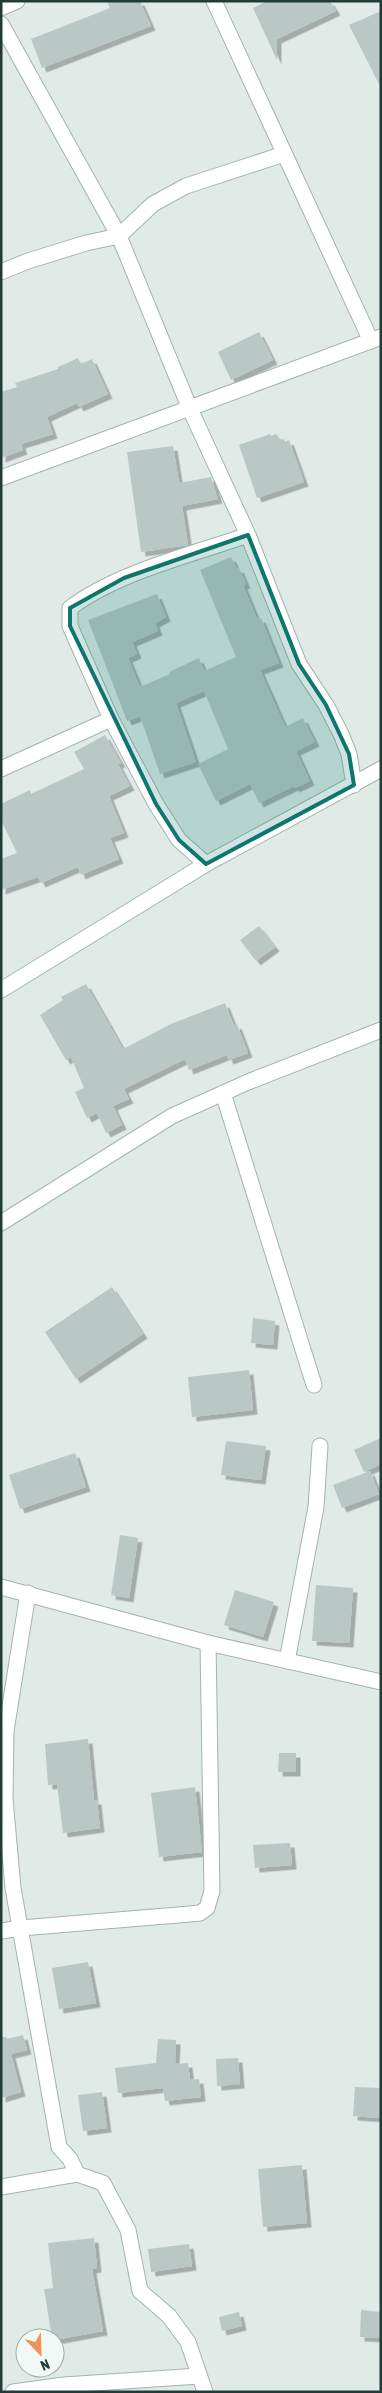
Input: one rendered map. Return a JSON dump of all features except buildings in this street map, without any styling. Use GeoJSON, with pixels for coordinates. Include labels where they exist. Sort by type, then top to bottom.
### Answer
{"type":"FeatureCollection","features":[{"type":"Feature","properties":{"kind":"street"},"geometry":{"type":"LineString","coordinates":[[1,8],[17,1]]}},
{"type":"Feature","properties":{"kind":"street"},"geometry":{"type":"LineString","coordinates":[[1,478],[376,339],[284,154],[214,1]]}},
{"type":"Feature","properties":{"kind":"street"},"geometry":{"type":"LineString","coordinates":[[1,24],[119,236],[190,409],[248,536],[299,664],[326,705],[341,734],[349,754],[354,785]]}},
{"type":"Feature","properties":{"kind":"street"},"geometry":{"type":"LineString","coordinates":[[1,272],[28,261],[86,243],[119,236],[153,204],[186,186],[284,154]]}},
{"type":"Feature","properties":{"kind":"street"},"geometry":{"type":"LineString","coordinates":[[206,864],[179,840],[168,825],[111,719],[70,626],[70,608],[87,595],[124,578],[248,536]]}},
{"type":"Feature","properties":{"kind":"street"},"geometry":{"type":"LineString","coordinates":[[1,768],[111,719]]}},
{"type":"Feature","properties":{"kind":"street"},"geometry":{"type":"LineString","coordinates":[[1,990],[206,864],[381,769]]}},
{"type":"Feature","properties":{"kind":"street"},"geometry":{"type":"LineString","coordinates":[[1,1222],[172,1116],[381,1030]]}},
{"type":"Feature","properties":{"kind":"street"},"geometry":{"type":"LineString","coordinates":[[224,1093],[314,1385]]}},
{"type":"Feature","properties":{"kind":"street"},"geometry":{"type":"LineString","coordinates":[[287,1661],[316,1507],[320,1446]]}},
{"type":"Feature","properties":{"kind":"street"},"geometry":{"type":"LineString","coordinates":[[1,1587],[208,1643],[381,1682]]}},
{"type":"Feature","properties":{"kind":"street"},"geometry":{"type":"LineString","coordinates":[[28,1594],[4,1731],[9,1852],[59,2147],[70,2159],[77,2174]]}},
{"type":"Feature","properties":{"kind":"street"},"geometry":{"type":"LineString","coordinates":[[1,1932],[21,1928],[200,1913],[207,1908],[212,1891],[208,1643]]}},
{"type":"Feature","properties":{"kind":"street"},"geometry":{"type":"LineString","coordinates":[[1,2187],[77,2174],[103,2183],[128,2230],[140,2291],[169,2316],[188,2342],[205,2392]]}},
{"type":"Feature","properties":{"kind":"street"},"geometry":{"type":"LineString","coordinates":[[13,2392],[64,2385],[199,2376]]}},
{"type":"Feature","properties":{"kind":"highlighted area"},"geometry":{"type":"Polygon","coordinates":[[[248,535],[299,664],[326,705],[349,754],[354,785],[206,864],[179,840],[156,804],[70,626],[70,608],[124,578],[248,535]]]}}]}
